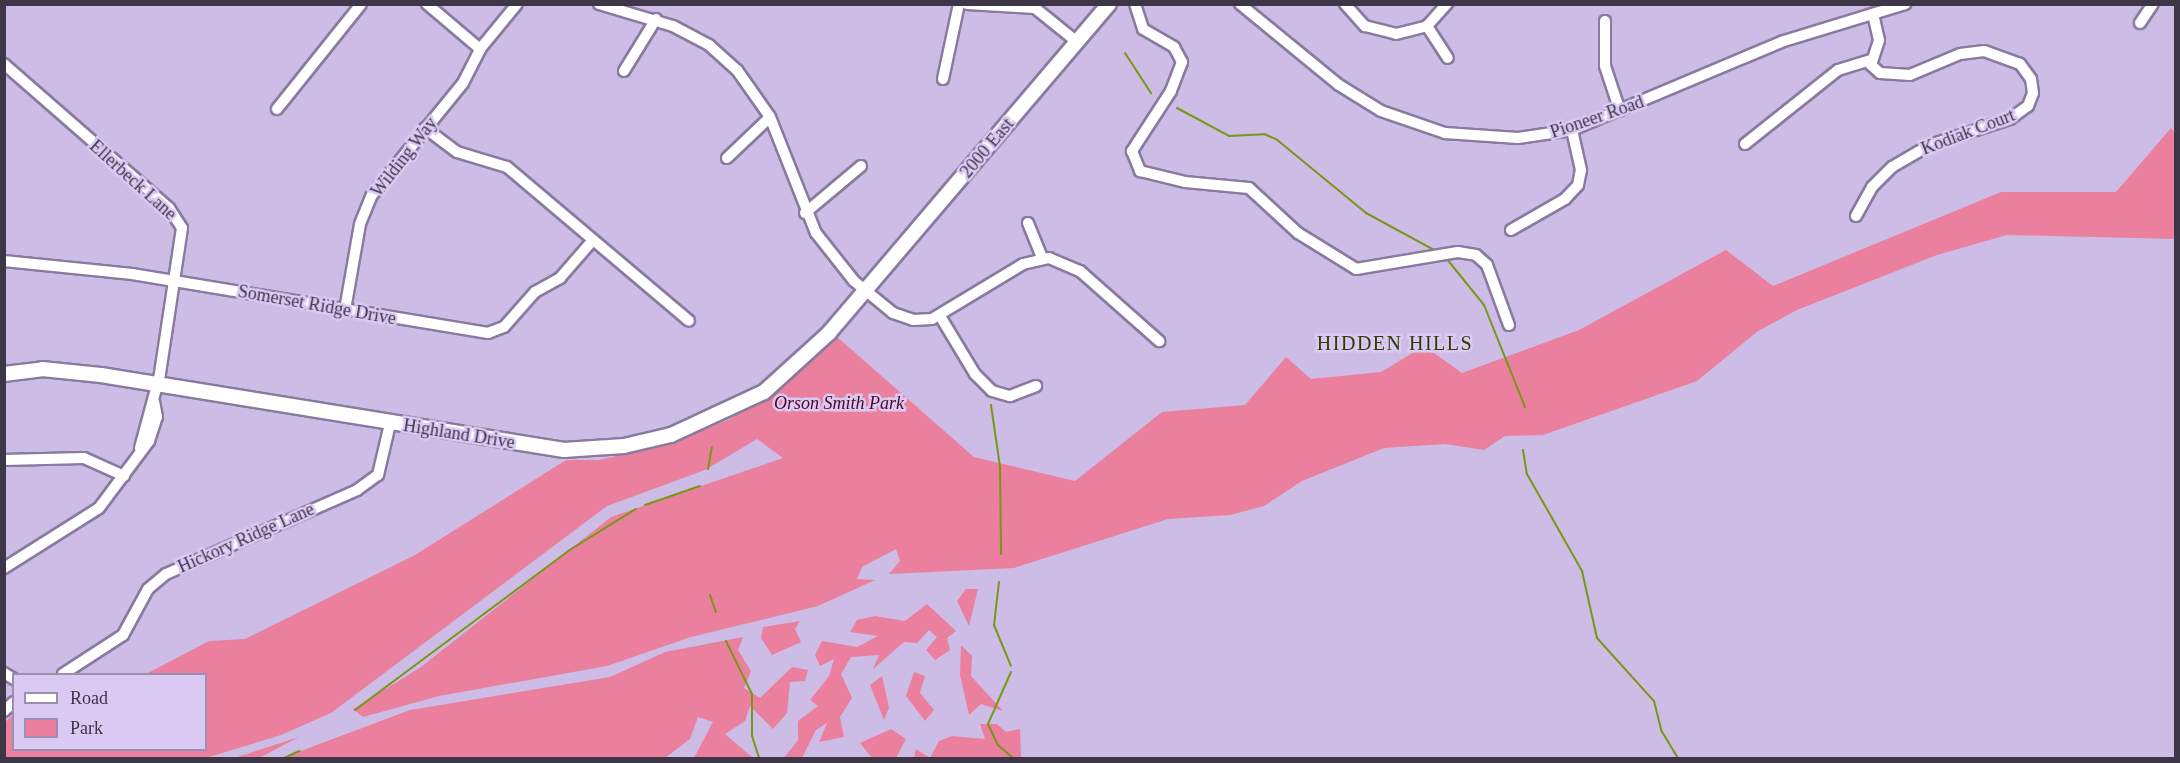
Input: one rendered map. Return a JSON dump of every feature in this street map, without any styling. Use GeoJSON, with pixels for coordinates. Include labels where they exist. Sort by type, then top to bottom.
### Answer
{"type":"FeatureCollection","features":[{"type":"Feature","properties":{"kind":"street"},"geometry":{"type":"LineString","coordinates":[[277,109],[361,4]]}},
{"type":"Feature","properties":{"kind":"street"},"geometry":{"type":"LineString","coordinates":[[427,4],[480,49]]}},
{"type":"Feature","properties":{"kind":"street","name":"Wilding Way"},"geometry":{"type":"LineString","coordinates":[[345,310],[365,209],[425,128],[463,83],[480,49],[517,4]]}},
{"type":"Feature","properties":{"kind":"street"},"geometry":{"type":"LineString","coordinates":[[599,4],[656,19],[691,34],[724,57],[770,117],[806,213],[840,267],[866,291],[902,318],[940,316],[1042,258],[1074,266],[1159,341]]}},
{"type":"Feature","properties":{"kind":"street"},"geometry":{"type":"LineString","coordinates":[[943,79],[959,4]]}},
{"type":"Feature","properties":{"kind":"street"},"geometry":{"type":"LineString","coordinates":[[967,4],[1036,6],[1077,42]]}},
{"type":"Feature","properties":{"kind":"street","name":"2000 East"},"geometry":{"type":"LineString","coordinates":[[866,291],[1109,4]]}},
{"type":"Feature","properties":{"kind":"street"},"geometry":{"type":"LineString","coordinates":[[1135,4],[1143,29],[1174,46],[1182,62],[1171,91],[1132,151],[1140,171],[1185,182],[1249,188],[1298,233],[1332,250],[1351,268],[1452,253],[1470,253],[1484,261],[1509,325]]}},
{"type":"Feature","properties":{"kind":"street","name":"Pioneer Road"},"geometry":{"type":"LineString","coordinates":[[1240,4],[1339,85],[1411,123],[1486,138],[1572,129],[1620,111],[1784,40],[1905,4]]}},
{"type":"Feature","properties":{"kind":"street"},"geometry":{"type":"LineString","coordinates":[[1345,4],[1374,31],[1407,33],[1427,26],[1447,4]]}},
{"type":"Feature","properties":{"kind":"street"},"geometry":{"type":"LineString","coordinates":[[2140,23],[2153,4]]}},
{"type":"Feature","properties":{"kind":"street"},"geometry":{"type":"LineString","coordinates":[[1745,144],[1838,70],[1871,60],[1879,40],[1873,14]]}},
{"type":"Feature","properties":{"kind":"street"},"geometry":{"type":"LineString","coordinates":[[624,71],[656,19]]}},
{"type":"Feature","properties":{"kind":"street"},"geometry":{"type":"LineString","coordinates":[[1605,21],[1605,66],[1620,111]]}},
{"type":"Feature","properties":{"kind":"street"},"geometry":{"type":"LineString","coordinates":[[1427,26],[1448,58]]}},
{"type":"Feature","properties":{"kind":"street","name":"Kodiak Court"},"geometry":{"type":"LineString","coordinates":[[1856,216],[1872,187],[1892,167],[1930,145],[2010,119],[2028,106],[2033,93],[2024,68],[1996,53],[1960,54],[1899,76],[1880,73],[1871,60]]}},
{"type":"Feature","properties":{"kind":"street","name":"Ellerbeck Lane"},"geometry":{"type":"LineString","coordinates":[[4,64],[174,212],[183,234],[154,402],[139,437],[140,448],[124,476],[75,528],[4,568]]}},
{"type":"Feature","properties":{"kind":"street"},"geometry":{"type":"LineString","coordinates":[[727,158],[770,117]]}},
{"type":"Feature","properties":{"kind":"street"},"geometry":{"type":"LineString","coordinates":[[425,128],[457,152],[507,167],[689,321]]}},
{"type":"Feature","properties":{"kind":"street"},"geometry":{"type":"LineString","coordinates":[[1511,230],[1578,185],[1581,170],[1572,129]]}},
{"type":"Feature","properties":{"kind":"street"},"geometry":{"type":"LineString","coordinates":[[806,213],[861,166]]}},
{"type":"Feature","properties":{"kind":"street"},"geometry":{"type":"LineString","coordinates":[[1028,223],[1042,258]]}},
{"type":"Feature","properties":{"kind":"street","name":"Somerset Ridge Drive"},"geometry":{"type":"LineString","coordinates":[[4,261],[176,281],[345,310],[497,332],[535,292],[560,278],[593,240]]}},
{"type":"Feature","properties":{"kind":"street","name":"Highland Drive"},"geometry":{"type":"LineString","coordinates":[[4,374],[42,369],[157,385],[564,450],[624,446],[671,435],[764,392],[830,333],[866,291]]}},
{"type":"Feature","properties":{"kind":"street"},"geometry":{"type":"LineString","coordinates":[[940,316],[975,374],[992,391],[1010,396],[1036,386]]}},
{"type":"Feature","properties":{"kind":"street","name":"Hickory Ridge Lane"},"geometry":{"type":"LineString","coordinates":[[66,673],[123,635],[148,589],[166,574],[357,490],[378,475],[390,424]]}},
{"type":"Feature","properties":{"kind":"street"},"geometry":{"type":"LineString","coordinates":[[4,459],[84,458],[124,476]]}},
{"type":"Feature","properties":{"kind":"green space","name":"Orson Smith Park"},"geometry":{"type":"Polygon","coordinates":[[[2171,128],[2175,133],[2175,239],[2007,235],[1937,255],[1797,310],[1758,331],[1697,381],[1543,435],[1505,436],[1484,450],[1445,444],[1384,448],[1302,481],[1264,506],[1230,515],[1168,519],[1014,568],[889,574],[900,561],[896,549],[862,567],[857,579],[875,580],[818,606],[691,637],[607,666],[439,696],[363,717],[353,709],[421,667],[611,517],[783,458],[757,439],[705,470],[607,506],[331,713],[281,735],[206,758],[5,758],[4,723],[12,716],[12,751],[207,751],[207,673],[148,673],[209,641],[245,639],[415,555],[566,460],[599,460],[668,444],[728,420],[780,389],[836,336],[974,457],[1075,481],[1162,412],[1245,405],[1286,357],[1311,379],[1381,372],[1424,346],[1462,373],[1579,330],[1726,250],[1773,286],[2001,192],[2116,192],[2171,128]]]}},
{"type":"Feature","properties":{"kind":"green space"},"geometry":{"type":"Polygon","coordinates":[[[966,589],[978,589],[969,626],[957,601],[966,589]]]}},
{"type":"Feature","properties":{"kind":"green space"},"geometry":{"type":"Polygon","coordinates":[[[927,604],[956,631],[947,638],[950,650],[935,660],[926,650],[937,637],[929,630],[917,643],[904,642],[873,669],[879,655],[851,657],[841,674],[852,698],[840,717],[844,737],[819,742],[827,723],[816,730],[802,758],[784,758],[798,740],[798,721],[818,706],[810,700],[829,676],[834,659],[820,666],[815,655],[822,641],[857,647],[878,636],[850,632],[857,620],[875,616],[905,621],[927,604]]]}},
{"type":"Feature","properties":{"kind":"green space"},"geometry":{"type":"Polygon","coordinates":[[[800,621],[795,629],[801,642],[772,655],[761,638],[763,627],[800,621]]]}},
{"type":"Feature","properties":{"kind":"green space"},"geometry":{"type":"Polygon","coordinates":[[[743,637],[738,650],[751,671],[744,688],[760,698],[792,667],[808,670],[805,681],[790,682],[787,713],[773,729],[750,706],[745,721],[725,734],[753,758],[694,758],[713,722],[698,717],[690,739],[665,758],[282,758],[410,710],[610,677],[665,652],[743,637]]]}},
{"type":"Feature","properties":{"kind":"green space"},"geometry":{"type":"Polygon","coordinates":[[[961,645],[972,656],[971,676],[1003,711],[981,704],[969,715],[960,675],[961,645]]]}},
{"type":"Feature","properties":{"kind":"green space"},"geometry":{"type":"Polygon","coordinates":[[[914,672],[925,676],[920,693],[934,710],[925,721],[906,696],[914,672]]]}},
{"type":"Feature","properties":{"kind":"green space"},"geometry":{"type":"Polygon","coordinates":[[[882,676],[889,708],[884,720],[870,685],[882,676]]]}},
{"type":"Feature","properties":{"kind":"green space"},"geometry":{"type":"Polygon","coordinates":[[[980,724],[997,724],[1006,732],[1020,729],[1021,758],[930,758],[939,741],[952,736],[985,739],[980,724]]]}},
{"type":"Feature","properties":{"kind":"green space"},"geometry":{"type":"Polygon","coordinates":[[[891,729],[906,739],[896,758],[872,758],[860,743],[891,729]]]}},
{"type":"Feature","properties":{"kind":"green space"},"geometry":{"type":"Polygon","coordinates":[[[299,737],[259,758],[234,758],[299,737]]]}},
{"type":"Feature","properties":{"kind":"green space"},"geometry":{"type":"Polygon","coordinates":[[[916,749],[930,758],[914,758],[916,749]]]}},
{"type":"Feature","properties":{"kind":"waterway"},"geometry":{"type":"LineString","coordinates":[[1125,53],[1151,93]]}},
{"type":"Feature","properties":{"kind":"waterway"},"geometry":{"type":"LineString","coordinates":[[1177,108],[1229,136],[1264,134],[1276,139],[1366,213],[1436,251]]}},
{"type":"Feature","properties":{"kind":"waterway"},"geometry":{"type":"LineString","coordinates":[[1446,258],[1484,305],[1525,407]]}},
{"type":"Feature","properties":{"kind":"waterway"},"geometry":{"type":"LineString","coordinates":[[991,405],[1000,467],[1001,554]]}},
{"type":"Feature","properties":{"kind":"waterway"},"geometry":{"type":"LineString","coordinates":[[708,469],[712,447]]}},
{"type":"Feature","properties":{"kind":"waterway"},"geometry":{"type":"LineString","coordinates":[[1523,450],[1527,474],[1582,571],[1597,638],[1654,701],[1661,730],[1678,758]]}},
{"type":"Feature","properties":{"kind":"waterway"},"geometry":{"type":"LineString","coordinates":[[645,505],[700,486]]}},
{"type":"Feature","properties":{"kind":"waterway"},"geometry":{"type":"LineString","coordinates":[[355,710],[568,551],[636,509]]}},
{"type":"Feature","properties":{"kind":"waterway"},"geometry":{"type":"LineString","coordinates":[[999,582],[994,625],[1011,666]]}},
{"type":"Feature","properties":{"kind":"waterway"},"geometry":{"type":"LineString","coordinates":[[710,595],[716,612]]}},
{"type":"Feature","properties":{"kind":"waterway"},"geometry":{"type":"LineString","coordinates":[[726,641],[752,694],[752,736],[759,758]]}},
{"type":"Feature","properties":{"kind":"waterway"},"geometry":{"type":"LineString","coordinates":[[1011,672],[988,724],[998,745],[1013,758]]}},
{"type":"Feature","properties":{"kind":"waterway"},"geometry":{"type":"LineString","coordinates":[[284,758],[299,751]]}},
{"type":"Feature","properties":{"kind":"district","name":"HIDDEN HILLS"},"geometry":{"type":"Point","coordinates":[1395,343]}}]}
